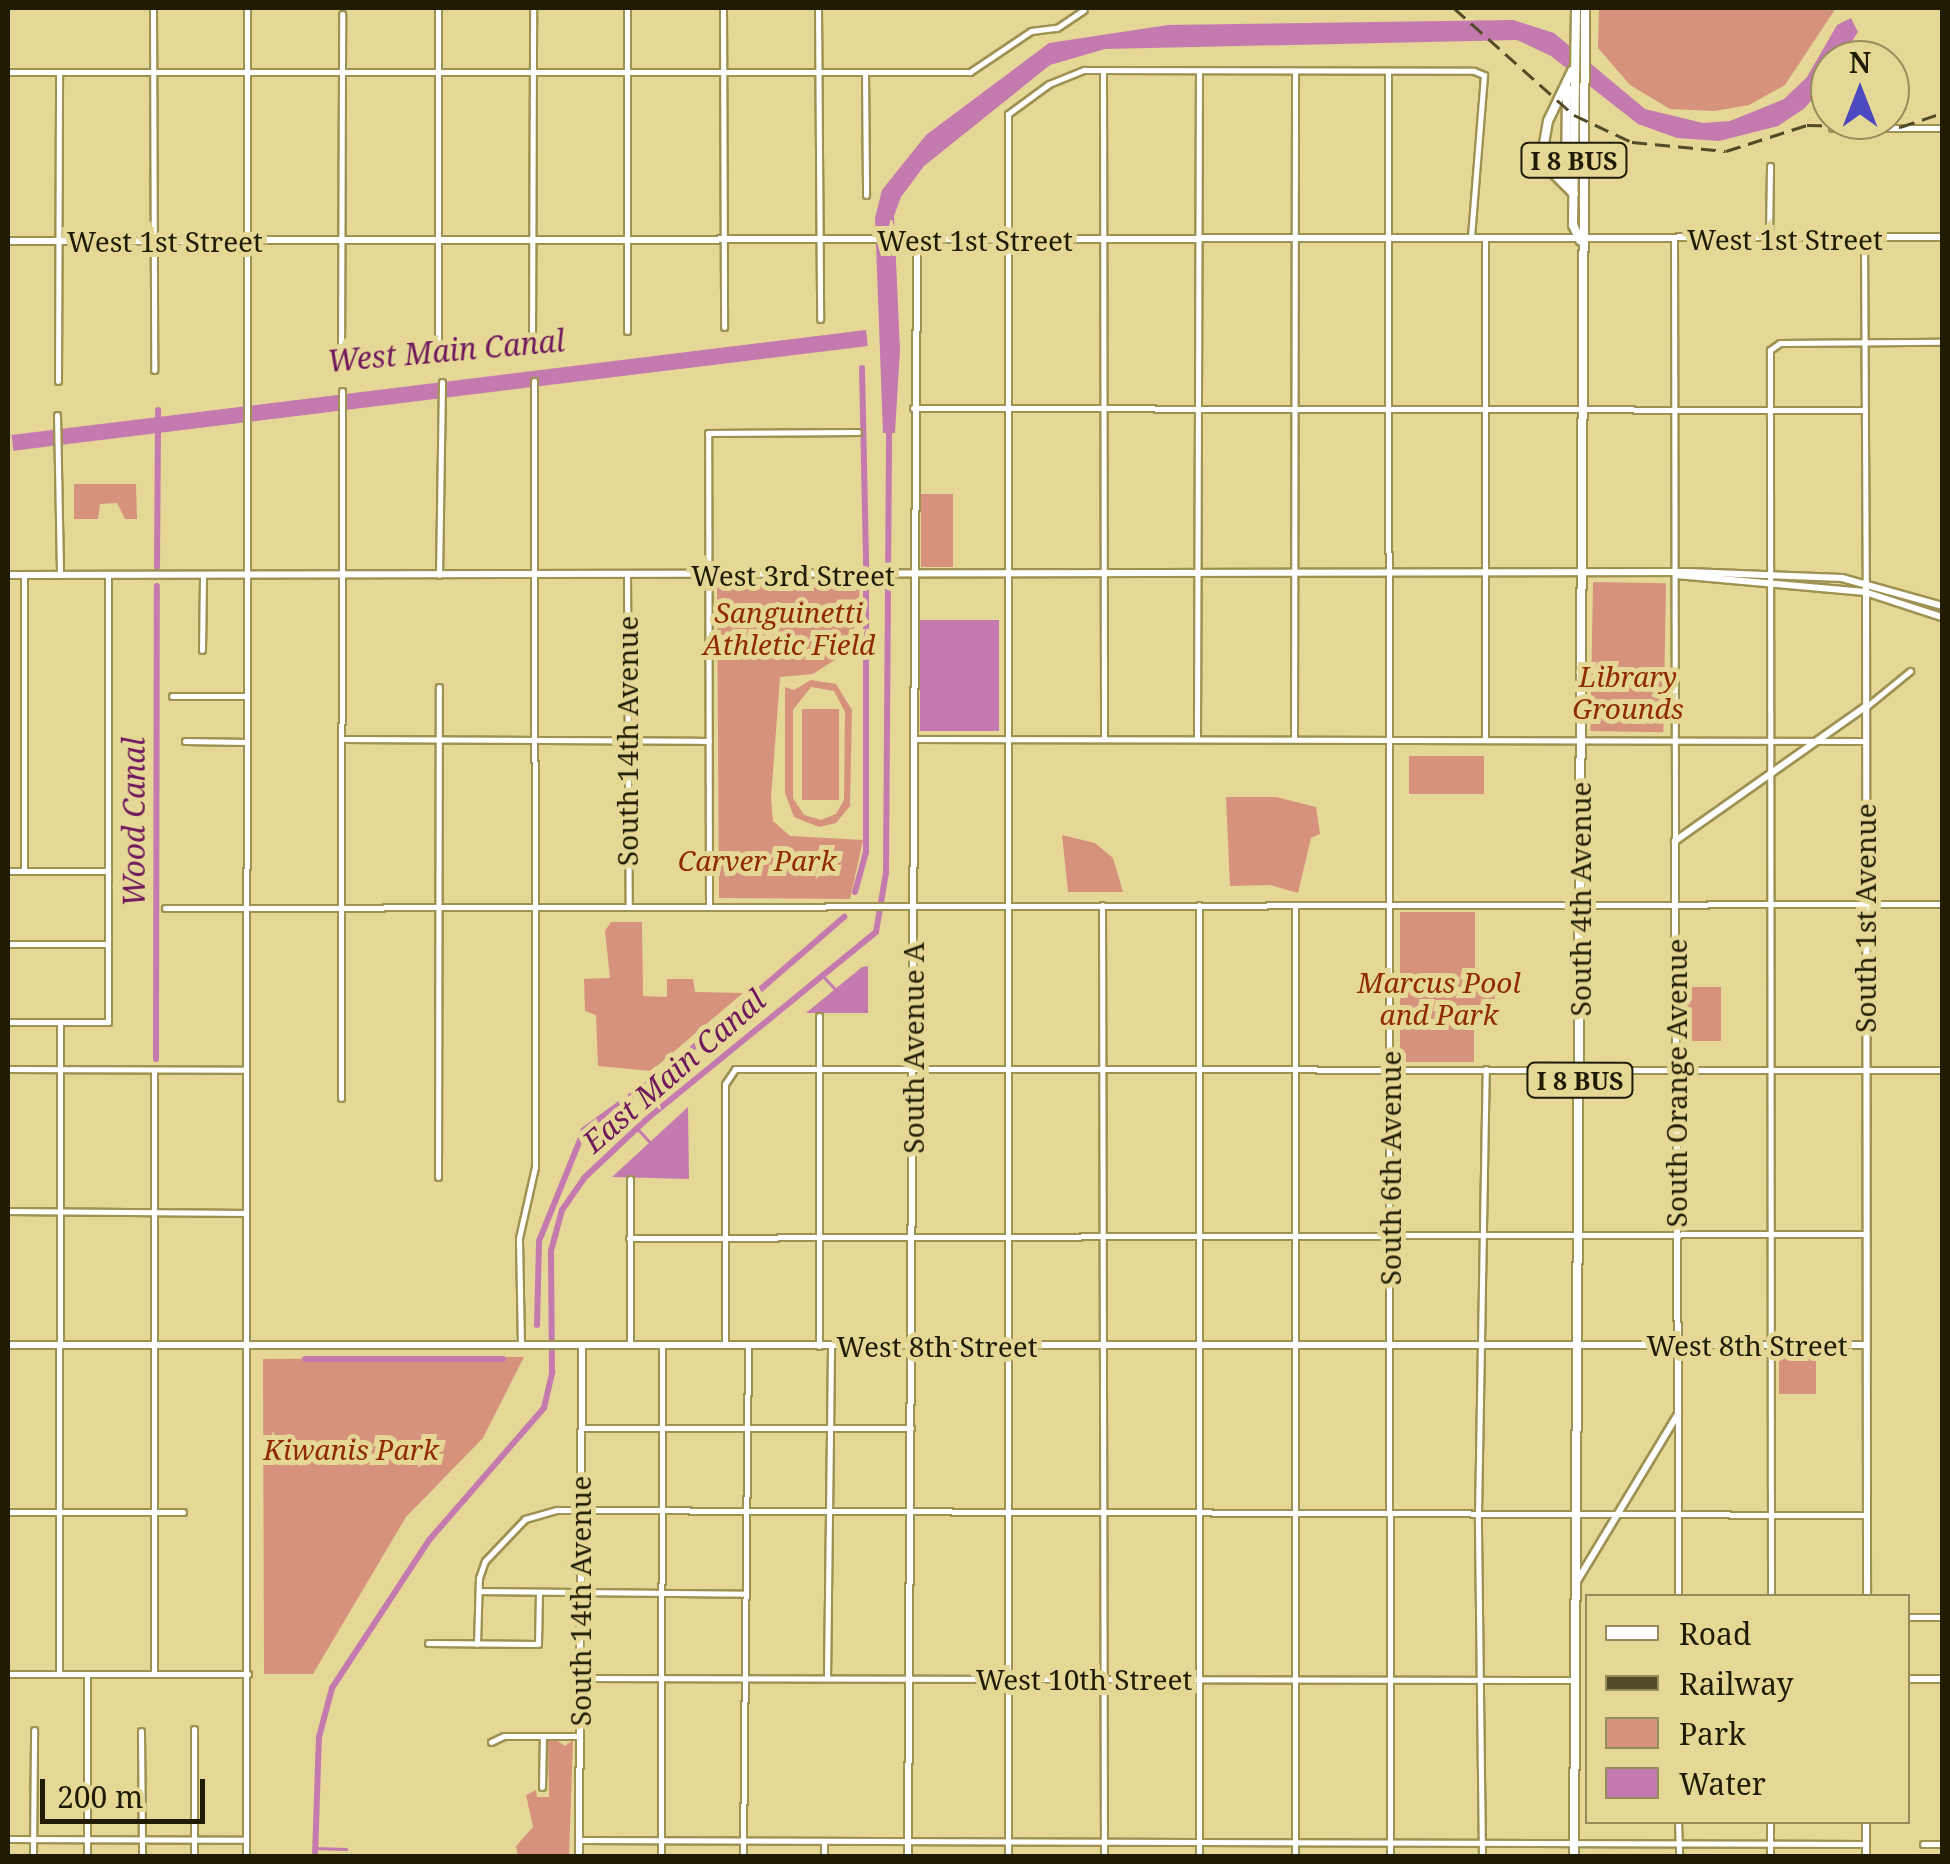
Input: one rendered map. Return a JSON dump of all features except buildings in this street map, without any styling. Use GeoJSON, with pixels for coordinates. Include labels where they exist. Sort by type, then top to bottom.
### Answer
{"type":"FeatureCollection","features":[{"type":"Feature","properties":{"kind":"main road","name":"I 8 BUS"},"geometry":{"type":"LineString","coordinates":[[1576,8],[1572,78],[1573,225],[1580,240]]}},
{"type":"Feature","properties":{"kind":"main road","name":"I 8 BUS"},"geometry":{"type":"LineString","coordinates":[[1580,240],[1585,8]]}},
{"type":"Feature","properties":{"kind":"main road"},"geometry":{"type":"LineString","coordinates":[[1572,78],[1548,122],[1544,144],[1547,166],[1574,194]]}},
{"type":"Feature","properties":{"kind":"main road"},"geometry":{"type":"LineString","coordinates":[[1566,185],[1572,78]]}},
{"type":"Feature","properties":{"kind":"main road","name":"West 1st Street"},"geometry":{"type":"LineString","coordinates":[[8,240],[1942,237]]}},
{"type":"Feature","properties":{"kind":"main road","name":"South Avenue A"},"geometry":{"type":"LineString","coordinates":[[908,1856],[913,408],[917,240]]}},
{"type":"Feature","properties":{"kind":"main road","name":"South 4th Avenue"},"geometry":{"type":"LineString","coordinates":[[1574,1856],[1574,1514],[1580,1235],[1580,240]]}},
{"type":"Feature","properties":{"kind":"main road"},"geometry":{"type":"LineString","coordinates":[[1675,574],[1770,574],[1866,587],[1942,606]]}},
{"type":"Feature","properties":{"kind":"main road"},"geometry":{"type":"LineString","coordinates":[[1675,574],[1770,584],[1866,587],[1942,617]]}},
{"type":"Feature","properties":{"kind":"main road","name":"West 3rd Street"},"geometry":{"type":"LineString","coordinates":[[8,575],[1675,574]]}},
{"type":"Feature","properties":{"kind":"main road","name":"South 1st Avenue"},"geometry":{"type":"LineString","coordinates":[[1866,587],[1867,1594]]}},
{"type":"Feature","properties":{"kind":"main road"},"geometry":{"type":"LineString","coordinates":[[1676,841],[1866,707]]}},
{"type":"Feature","properties":{"kind":"main road","name":"South Orange Avenue"},"geometry":{"type":"LineString","coordinates":[[1676,841],[1678,1414]]}},
{"type":"Feature","properties":{"kind":"main road","name":"South 14th Avenue"},"geometry":{"type":"LineString","coordinates":[[579,1856],[582,1344]]}},
{"type":"Feature","properties":{"kind":"main road","name":"West 8th Street"},"geometry":{"type":"LineString","coordinates":[[8,1345],[1866,1345]]}},
{"type":"Feature","properties":{"kind":"main road"},"geometry":{"type":"LineString","coordinates":[[1574,1585],[1678,1414]]}},
{"type":"Feature","properties":{"kind":"main road"},"geometry":{"type":"LineString","coordinates":[[1910,1679],[1942,1680]]}},
{"type":"Feature","properties":{"kind":"main road","name":"West 10th Street"},"geometry":{"type":"LineString","coordinates":[[1574,1680],[1585,1680]]}},
{"type":"Feature","properties":{"kind":"main road"},"geometry":{"type":"LineString","coordinates":[[1866,1824],[1866,1856]]}},
{"type":"Feature","properties":{"kind":"street"},"geometry":{"type":"LineString","coordinates":[[153,8],[154,370]]}},
{"type":"Feature","properties":{"kind":"street"},"geometry":{"type":"LineString","coordinates":[[246,1856],[248,8]]}},
{"type":"Feature","properties":{"kind":"street"},"geometry":{"type":"LineString","coordinates":[[438,8],[438,349]]}},
{"type":"Feature","properties":{"kind":"street"},"geometry":{"type":"LineString","coordinates":[[532,341],[533,8]]}},
{"type":"Feature","properties":{"kind":"street"},"geometry":{"type":"LineString","coordinates":[[627,8],[627,332]]}},
{"type":"Feature","properties":{"kind":"street"},"geometry":{"type":"LineString","coordinates":[[722,8],[724,327]]}},
{"type":"Feature","properties":{"kind":"street"},"geometry":{"type":"LineString","coordinates":[[818,8],[820,319]]}},
{"type":"Feature","properties":{"kind":"street"},"geometry":{"type":"LineString","coordinates":[[8,72],[983,69],[1032,31],[1057,28],[1084,10]]}},
{"type":"Feature","properties":{"kind":"street"},"geometry":{"type":"LineString","coordinates":[[341,358],[342,14]]}},
{"type":"Feature","properties":{"kind":"street"},"geometry":{"type":"LineString","coordinates":[[1103,70],[1104,740]]}},
{"type":"Feature","properties":{"kind":"street"},"geometry":{"type":"LineString","coordinates":[[1008,1856],[1008,114],[1068,74],[1103,70],[1484,75],[1471,240]]}},
{"type":"Feature","properties":{"kind":"street"},"geometry":{"type":"LineString","coordinates":[[1195,739],[1200,408],[1199,71]]}},
{"type":"Feature","properties":{"kind":"street"},"geometry":{"type":"LineString","coordinates":[[58,381],[59,72]]}},
{"type":"Feature","properties":{"kind":"street"},"geometry":{"type":"LineString","coordinates":[[864,72],[866,194]]}},
{"type":"Feature","properties":{"kind":"street"},"geometry":{"type":"LineString","coordinates":[[1294,739],[1295,72]]}},
{"type":"Feature","properties":{"kind":"street","name":"South 6th Avenue"},"geometry":{"type":"LineString","coordinates":[[1388,72],[1390,1856]]}},
{"type":"Feature","properties":{"kind":"street"},"geometry":{"type":"LineString","coordinates":[[1910,128],[1942,128]]}},
{"type":"Feature","properties":{"kind":"street"},"geometry":{"type":"LineString","coordinates":[[1769,240],[1770,166]]}},
{"type":"Feature","properties":{"kind":"street"},"geometry":{"type":"LineString","coordinates":[[1485,240],[1485,740]]}},
{"type":"Feature","properties":{"kind":"street"},"geometry":{"type":"LineString","coordinates":[[1674,240],[1676,841]]}},
{"type":"Feature","properties":{"kind":"street","name":"South 1st Avenue"},"geometry":{"type":"LineString","coordinates":[[1864,240],[1866,587]]}},
{"type":"Feature","properties":{"kind":"street"},"geometry":{"type":"LineString","coordinates":[[1770,1594],[1772,348],[1942,342]]}},
{"type":"Feature","properties":{"kind":"street"},"geometry":{"type":"LineString","coordinates":[[521,1345],[519,1238],[535,1166],[534,380]]}},
{"type":"Feature","properties":{"kind":"street"},"geometry":{"type":"LineString","coordinates":[[439,575],[442,382]]}},
{"type":"Feature","properties":{"kind":"street"},"geometry":{"type":"LineString","coordinates":[[340,1098],[345,739],[342,391]]}},
{"type":"Feature","properties":{"kind":"street"},"geometry":{"type":"LineString","coordinates":[[913,408],[1864,410]]}},
{"type":"Feature","properties":{"kind":"street"},"geometry":{"type":"LineString","coordinates":[[58,415],[60,575]]}},
{"type":"Feature","properties":{"kind":"street"},"geometry":{"type":"LineString","coordinates":[[709,906],[708,433],[858,432]]}},
{"type":"Feature","properties":{"kind":"street"},"geometry":{"type":"LineString","coordinates":[[24,575],[24,871]]}},
{"type":"Feature","properties":{"kind":"street"},"geometry":{"type":"LineString","coordinates":[[8,1022],[108,1022],[108,575]]}},
{"type":"Feature","properties":{"kind":"street"},"geometry":{"type":"LineString","coordinates":[[202,650],[203,575]]}},
{"type":"Feature","properties":{"kind":"street","name":"South 14th Avenue"},"geometry":{"type":"LineString","coordinates":[[627,575],[628,906]]}},
{"type":"Feature","properties":{"kind":"street"},"geometry":{"type":"LineString","coordinates":[[1866,707],[1910,671]]}},
{"type":"Feature","properties":{"kind":"street"},"geometry":{"type":"LineString","coordinates":[[438,1177],[439,687]]}},
{"type":"Feature","properties":{"kind":"street"},"geometry":{"type":"LineString","coordinates":[[172,696],[247,696]]}},
{"type":"Feature","properties":{"kind":"street"},"geometry":{"type":"LineString","coordinates":[[345,739],[709,741]]}},
{"type":"Feature","properties":{"kind":"street"},"geometry":{"type":"LineString","coordinates":[[913,739],[1865,741]]}},
{"type":"Feature","properties":{"kind":"street"},"geometry":{"type":"LineString","coordinates":[[185,742],[247,742]]}},
{"type":"Feature","properties":{"kind":"street"},"geometry":{"type":"LineString","coordinates":[[8,871],[108,871]]}},
{"type":"Feature","properties":{"kind":"street"},"geometry":{"type":"LineString","coordinates":[[164,908],[1942,904]]}},
{"type":"Feature","properties":{"kind":"street"},"geometry":{"type":"LineString","coordinates":[[1102,905],[1104,1856]]}},
{"type":"Feature","properties":{"kind":"street"},"geometry":{"type":"LineString","coordinates":[[1199,905],[1199,1856]]}},
{"type":"Feature","properties":{"kind":"street"},"geometry":{"type":"LineString","coordinates":[[1294,905],[1296,1856]]}},
{"type":"Feature","properties":{"kind":"street"},"geometry":{"type":"LineString","coordinates":[[8,944],[108,944]]}},
{"type":"Feature","properties":{"kind":"street"},"geometry":{"type":"LineString","coordinates":[[818,1346],[819,1016]]}},
{"type":"Feature","properties":{"kind":"street"},"geometry":{"type":"LineString","coordinates":[[59,1674],[60,1022]]}},
{"type":"Feature","properties":{"kind":"street"},"geometry":{"type":"LineString","coordinates":[[8,1069],[246,1070]]}},
{"type":"Feature","properties":{"kind":"street"},"geometry":{"type":"LineString","coordinates":[[154,1070],[154,1674]]}},
{"type":"Feature","properties":{"kind":"street"},"geometry":{"type":"LineString","coordinates":[[725,1345],[727,1074],[820,1070],[1942,1070]]}},
{"type":"Feature","properties":{"kind":"street"},"geometry":{"type":"LineString","coordinates":[[1482,1856],[1478,1514],[1486,1070]]}},
{"type":"Feature","properties":{"kind":"street"},"geometry":{"type":"LineString","coordinates":[[630,1179],[630,1344]]}},
{"type":"Feature","properties":{"kind":"street"},"geometry":{"type":"LineString","coordinates":[[8,1211],[246,1213]]}},
{"type":"Feature","properties":{"kind":"street"},"geometry":{"type":"LineString","coordinates":[[629,1238],[1866,1234]]}},
{"type":"Feature","properties":{"kind":"street"},"geometry":{"type":"LineString","coordinates":[[661,1856],[662,1345]]}},
{"type":"Feature","properties":{"kind":"street"},"geometry":{"type":"LineString","coordinates":[[743,1856],[748,1346]]}},
{"type":"Feature","properties":{"kind":"street"},"geometry":{"type":"LineString","coordinates":[[827,1678],[831,1346]]}},
{"type":"Feature","properties":{"kind":"street"},"geometry":{"type":"LineString","coordinates":[[1678,1414],[1678,1594]]}},
{"type":"Feature","properties":{"kind":"street"},"geometry":{"type":"LineString","coordinates":[[581,1428],[911,1428]]}},
{"type":"Feature","properties":{"kind":"street"},"geometry":{"type":"LineString","coordinates":[[477,1644],[478,1591],[485,1561],[530,1516],[581,1510],[1866,1514]]}},
{"type":"Feature","properties":{"kind":"street"},"geometry":{"type":"LineString","coordinates":[[8,1512],[183,1512]]}},
{"type":"Feature","properties":{"kind":"street"},"geometry":{"type":"LineString","coordinates":[[478,1591],[746,1594]]}},
{"type":"Feature","properties":{"kind":"street"},"geometry":{"type":"LineString","coordinates":[[428,1644],[538,1644],[539,1592]]}},
{"type":"Feature","properties":{"kind":"street"},"geometry":{"type":"LineString","coordinates":[[1910,1616],[1942,1616]]}},
{"type":"Feature","properties":{"kind":"street"},"geometry":{"type":"LineString","coordinates":[[8,1674],[248,1674]]}},
{"type":"Feature","properties":{"kind":"street"},"geometry":{"type":"LineString","coordinates":[[87,1674],[87,1856]]}},
{"type":"Feature","properties":{"kind":"street","name":"West 10th Street"},"geometry":{"type":"LineString","coordinates":[[580,1678],[1574,1680]]}},
{"type":"Feature","properties":{"kind":"street"},"geometry":{"type":"LineString","coordinates":[[34,1730],[34,1856]]}},
{"type":"Feature","properties":{"kind":"street"},"geometry":{"type":"LineString","coordinates":[[194,1730],[194,1856]]}},
{"type":"Feature","properties":{"kind":"street"},"geometry":{"type":"LineString","coordinates":[[141,1731],[142,1856]]}},
{"type":"Feature","properties":{"kind":"street"},"geometry":{"type":"LineString","coordinates":[[542,1787],[543,1736]]}},
{"type":"Feature","properties":{"kind":"street"},"geometry":{"type":"LineString","coordinates":[[492,1742],[580,1736]]}},
{"type":"Feature","properties":{"kind":"street"},"geometry":{"type":"LineString","coordinates":[[1678,1824],[1679,1856]]}},
{"type":"Feature","properties":{"kind":"street"},"geometry":{"type":"LineString","coordinates":[[1770,1824],[1770,1856]]}},
{"type":"Feature","properties":{"kind":"street"},"geometry":{"type":"LineString","coordinates":[[8,1839],[246,1840]]}},
{"type":"Feature","properties":{"kind":"street"},"geometry":{"type":"LineString","coordinates":[[579,1840],[1008,1846],[1866,1844]]}},
{"type":"Feature","properties":{"kind":"street"},"geometry":{"type":"LineString","coordinates":[[824,1841],[824,1856]]}},
{"type":"Feature","properties":{"kind":"street"},"geometry":{"type":"LineString","coordinates":[[1924,1844],[1942,1844]]}},
{"type":"Feature","properties":{"kind":"green space"},"geometry":{"type":"Polygon","coordinates":[[[1599,8],[1836,8],[1815,40],[1810,40],[1810,47],[1785,85],[1749,105],[1714,111],[1670,109],[1630,85],[1598,48],[1599,8]]]}},
{"type":"Feature","properties":{"kind":"green space"},"geometry":{"type":"Polygon","coordinates":[[[74,484],[136,484],[137,519],[125,519],[117,503],[100,504],[98,519],[74,519],[74,484]]]}},
{"type":"Feature","properties":{"kind":"green space"},"geometry":{"type":"Polygon","coordinates":[[[921,494],[953,494],[953,567],[921,567],[921,494]]]}},
{"type":"Feature","properties":{"kind":"green space","name":"Carver Park"},"geometry":{"type":"Polygon","coordinates":[[[861,580],[856,625],[841,656],[813,674],[780,677],[771,798],[773,821],[790,836],[863,840],[850,899],[719,898],[717,583],[861,580]]]}},
{"type":"Feature","properties":{"kind":"green space","name":"Library Grounds"},"geometry":{"type":"Polygon","coordinates":[[[1593,582],[1666,583],[1663,732],[1590,731],[1593,582]]]}},
{"type":"Feature","properties":{"kind":"green space"},"geometry":{"type":"Polygon","coordinates":[[[811,680],[836,684],[852,710],[850,806],[836,823],[819,827],[794,817],[785,793],[785,687],[794,690],[811,680]],[[811,687],[793,710],[793,798],[804,815],[821,820],[836,814],[844,800],[845,712],[834,691],[811,687]]]}},
{"type":"Feature","properties":{"kind":"green space"},"geometry":{"type":"Polygon","coordinates":[[[802,709],[839,709],[839,800],[802,800],[802,709]]]}},
{"type":"Feature","properties":{"kind":"green space"},"geometry":{"type":"Polygon","coordinates":[[[1409,756],[1484,756],[1484,794],[1409,794],[1409,756]]]}},
{"type":"Feature","properties":{"kind":"green space"},"geometry":{"type":"Polygon","coordinates":[[[1226,797],[1276,797],[1316,807],[1320,834],[1311,838],[1298,893],[1270,885],[1230,886],[1226,797]]]}},
{"type":"Feature","properties":{"kind":"green space"},"geometry":{"type":"Polygon","coordinates":[[[1062,835],[1095,843],[1113,858],[1123,892],[1068,892],[1062,835]]]}},
{"type":"Feature","properties":{"kind":"green space","name":"Marcus Pool and Park"},"geometry":{"type":"Polygon","coordinates":[[[1400,912],[1475,912],[1475,982],[1495,983],[1495,1017],[1474,1018],[1474,1062],[1400,1062],[1400,912]]]}},
{"type":"Feature","properties":{"kind":"green space"},"geometry":{"type":"Polygon","coordinates":[[[611,922],[642,922],[643,996],[667,997],[667,979],[693,979],[695,992],[743,993],[651,1071],[598,1066],[596,1015],[585,1011],[584,979],[610,978],[605,931],[611,922]]]}},
{"type":"Feature","properties":{"kind":"green space"},"geometry":{"type":"Polygon","coordinates":[[[1686,987],[1721,987],[1721,1041],[1686,1041],[1686,987]]]}},
{"type":"Feature","properties":{"kind":"green space"},"geometry":{"type":"Polygon","coordinates":[[[1779,1351],[1816,1351],[1816,1394],[1779,1394],[1779,1351]]]}},
{"type":"Feature","properties":{"kind":"green space","name":"Kiwanis Park"},"geometry":{"type":"Polygon","coordinates":[[[524,1357],[483,1438],[406,1517],[313,1674],[264,1674],[263,1359],[524,1357]]]}},
{"type":"Feature","properties":{"kind":"green space"},"geometry":{"type":"Polygon","coordinates":[[[555,1739],[565,1746],[573,1740],[569,1856],[518,1856],[516,1846],[533,1827],[526,1795],[536,1790],[537,1797],[549,1797],[548,1740],[555,1739]]]}},
{"type":"Feature","properties":{"kind":"water"},"geometry":{"type":"Polygon","coordinates":[[[1851,18],[1858,32],[1853,40],[1828,40],[1837,25],[1851,18]]]}},
{"type":"Feature","properties":{"kind":"water"},"geometry":{"type":"Polygon","coordinates":[[[1513,20],[1554,33],[1645,109],[1703,123],[1730,121],[1784,99],[1810,72],[1810,102],[1805,108],[1778,126],[1719,141],[1677,138],[1638,124],[1551,56],[1517,40],[1105,49],[1050,65],[924,166],[901,197],[894,216],[900,350],[895,433],[883,433],[875,218],[882,190],[926,135],[1049,43],[1168,25],[1513,20]]]}},
{"type":"Feature","properties":{"kind":"water"},"geometry":{"type":"Polygon","coordinates":[[[866,330],[868,346],[13,451],[11,435],[866,330]]]}},
{"type":"Feature","properties":{"kind":"water"},"geometry":{"type":"Polygon","coordinates":[[[920,620],[999,620],[999,731],[920,731],[920,620]]]}},
{"type":"Feature","properties":{"kind":"water"},"geometry":{"type":"Polygon","coordinates":[[[868,966],[868,1013],[806,1013],[862,967],[868,966]]]}},
{"type":"Feature","properties":{"kind":"water"},"geometry":{"type":"Polygon","coordinates":[[[688,1107],[689,1179],[612,1177],[688,1107]]]}},
{"type":"Feature","properties":{"kind":"waterway"},"geometry":{"type":"LineString","coordinates":[[862,368],[866,566]]}},
{"type":"Feature","properties":{"kind":"waterway","name":"Wood Canal"},"geometry":{"type":"LineString","coordinates":[[157,567],[158,410]]}},
{"type":"Feature","properties":{"kind":"waterway","name":"East Main Canal"},"geometry":{"type":"LineString","coordinates":[[315,1856],[319,1737],[332,1688],[430,1539],[544,1408],[552,1372],[551,1251],[562,1210],[584,1178],[648,1118],[876,932],[886,873],[889,428]]}},
{"type":"Feature","properties":{"kind":"waterway"},"geometry":{"type":"LineString","coordinates":[[855,892],[866,852],[866,581]]}},
{"type":"Feature","properties":{"kind":"waterway","name":"Wood Canal"},"geometry":{"type":"LineString","coordinates":[[156,1059],[157,586]]}},
{"type":"Feature","properties":{"kind":"waterway"},"geometry":{"type":"LineString","coordinates":[[537,1325],[539,1241],[584,1130],[672,1066],[844,917]]}},
{"type":"Feature","properties":{"kind":"waterway"},"geometry":{"type":"LineString","coordinates":[[825,978],[836,990]]}},
{"type":"Feature","properties":{"kind":"waterway"},"geometry":{"type":"LineString","coordinates":[[637,1128],[650,1142]]}},
{"type":"Feature","properties":{"kind":"waterway"},"geometry":{"type":"LineString","coordinates":[[305,1359],[503,1359]]}},
{"type":"Feature","properties":{"kind":"waterway"},"geometry":{"type":"LineString","coordinates":[[315,1848],[346,1849]]}},
{"type":"Feature","properties":{"kind":"railway"},"geometry":{"type":"LineString","coordinates":[[1454,8],[1574,115],[1632,142],[1726,151],[1807,125],[1900,127],[1942,113]]}},
{"type":"Feature","properties":{"kind":"water label","name":"West Main Canal"},"geometry":{"type":"Point","coordinates":[446,351]}},
{"type":"Feature","properties":{"kind":"park label","name":"Sanguinetti Athletic Field"},"geometry":{"type":"Point","coordinates":[789,628]}}]}
